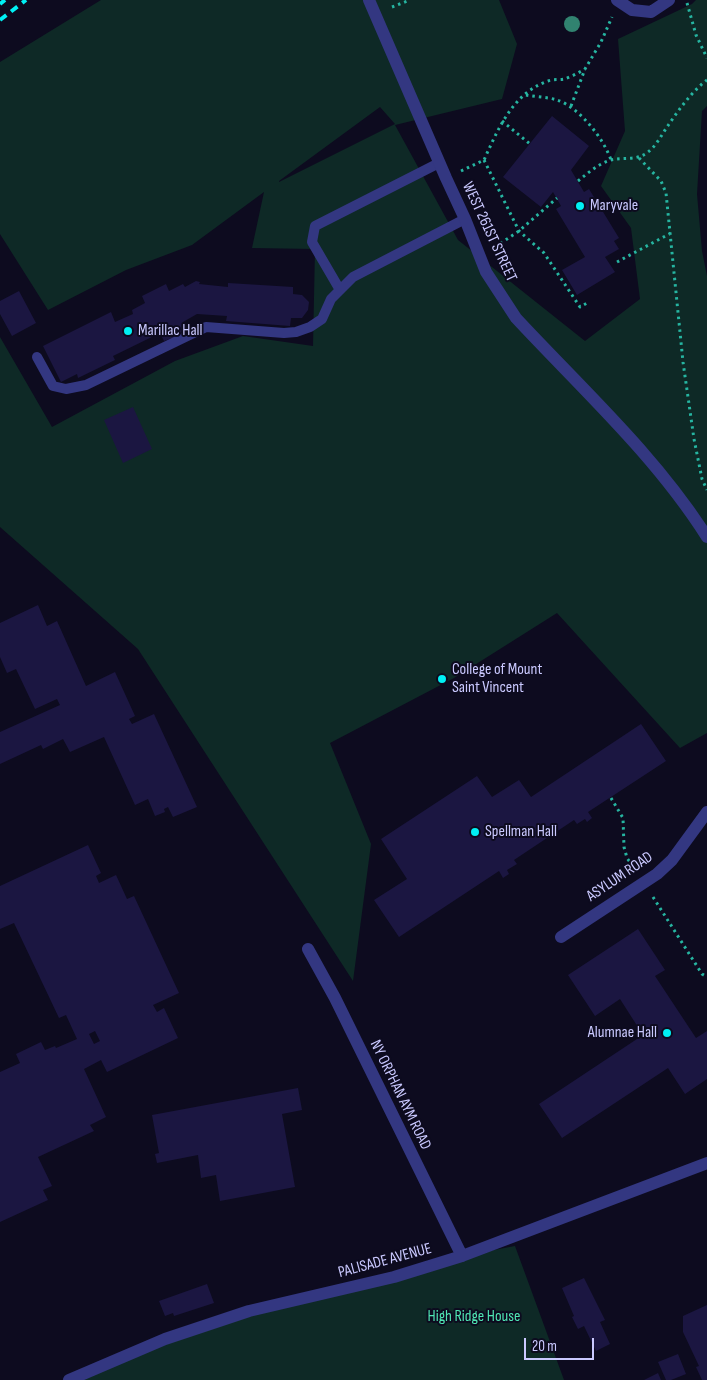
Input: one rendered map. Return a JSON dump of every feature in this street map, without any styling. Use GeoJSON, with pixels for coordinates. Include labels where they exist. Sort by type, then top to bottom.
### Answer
{"type":"FeatureCollection","features":[{"type":"Feature","properties":{"kind":"street","name":"WEST 261ST STREET"},"geometry":{"type":"LineString","coordinates":[[369,0],[465,219],[486,272],[516,318],[657,467],[707,537]]}},
{"type":"Feature","properties":{"kind":"street"},"geometry":{"type":"LineString","coordinates":[[619,2],[632,10],[651,12],[669,0]]}},
{"type":"Feature","properties":{"kind":"street","name":"ASYLUM ROAD"},"geometry":{"type":"LineString","coordinates":[[561,936],[657,874],[672,860],[707,812]]}},
{"type":"Feature","properties":{"kind":"street","name":"NY ORPHAN AYM ROAD"},"geometry":{"type":"LineString","coordinates":[[308,949],[335,998],[462,1256]]}},
{"type":"Feature","properties":{"kind":"street","name":"PALISADE AVENUE"},"geometry":{"type":"LineString","coordinates":[[69,1380],[165,1340],[249,1311],[394,1277],[462,1256],[707,1163]]}},
{"type":"Feature","properties":{"kind":"lane"},"geometry":{"type":"LineString","coordinates":[[340,290],[312,242],[314,226],[439,163]]}},
{"type":"Feature","properties":{"kind":"lane"},"geometry":{"type":"LineString","coordinates":[[37,357],[53,386],[66,389],[86,384],[206,326],[284,333],[296,332],[310,327],[322,319],[331,299],[352,277],[465,219]]}},
{"type":"Feature","properties":{"kind":"path"},"geometry":{"type":"LineString","coordinates":[[686,0],[696,35],[707,58]]}},
{"type":"Feature","properties":{"kind":"path"},"geometry":{"type":"LineString","coordinates":[[571,106],[584,68],[601,42],[619,2]]}},
{"type":"Feature","properties":{"kind":"path"},"geometry":{"type":"LineString","coordinates":[[446,178],[484,160],[502,121],[515,104],[525,95],[539,85],[550,80],[574,75],[584,68]]}},
{"type":"Feature","properties":{"kind":"path"},"geometry":{"type":"LineString","coordinates":[[578,181],[592,170],[611,160],[639,158],[652,149],[699,86],[707,80]]}},
{"type":"Feature","properties":{"kind":"path"},"geometry":{"type":"LineString","coordinates":[[525,95],[557,99],[571,106],[602,140],[611,160]]}},
{"type":"Feature","properties":{"kind":"path"},"geometry":{"type":"LineString","coordinates":[[502,121],[530,144]]}},
{"type":"Feature","properties":{"kind":"path"},"geometry":{"type":"LineString","coordinates":[[639,158],[661,181],[666,193],[683,362],[696,447],[702,479],[707,490]]}},
{"type":"Feature","properties":{"kind":"path"},"geometry":{"type":"LineString","coordinates":[[484,160],[519,231],[544,253],[580,307],[587,304]]}},
{"type":"Feature","properties":{"kind":"path"},"geometry":{"type":"LineString","coordinates":[[480,258],[519,231],[557,198]]}},
{"type":"Feature","properties":{"kind":"path"},"geometry":{"type":"LineString","coordinates":[[618,262],[671,233]]}},
{"type":"Feature","properties":{"kind":"path"},"geometry":{"type":"LineString","coordinates":[[611,798],[624,818],[624,847],[627,858],[702,974],[707,977]]}},
{"type":"Feature","properties":{"kind":"green space","name":"College of Mount Saint Vincent"},"geometry":{"type":"Polygon","coordinates":[[[101,0],[499,0],[517,44],[502,99],[395,125],[458,240],[585,341],[640,299],[631,228],[601,186],[625,131],[618,39],[692,4],[696,0],[707,0],[707,106],[702,111],[697,194],[702,251],[707,276],[707,733],[680,748],[557,613],[454,678],[330,743],[371,844],[353,981],[138,649],[0,527],[0,337],[52,427],[175,361],[243,336],[313,346],[315,249],[252,248],[264,192],[192,245],[126,270],[48,310],[0,234],[0,62],[101,0]],[[380,107],[279,182],[395,124],[380,107]]]}},
{"type":"Feature","properties":{"kind":"green space","name":"High Ridge House"},"geometry":{"type":"Polygon","coordinates":[[[515,1246],[564,1380],[69,1380],[165,1339],[462,1256],[515,1246]]]}},
{"type":"Feature","properties":{"kind":"building","name":"Maryvale"},"geometry":{"type":"Polygon","coordinates":[[[552,116],[589,146],[571,170],[584,192],[589,189],[619,238],[614,241],[619,249],[605,257],[615,272],[577,295],[562,270],[585,257],[556,209],[561,206],[553,192],[541,207],[503,177],[552,116]]]}},
{"type":"Feature","properties":{"kind":"building","name":"Marillac Hall"},"geometry":{"type":"Polygon","coordinates":[[[196,281],[200,282],[199,284],[228,287],[228,283],[293,287],[293,294],[302,295],[309,302],[308,310],[302,318],[291,318],[290,326],[226,321],[227,316],[197,314],[183,322],[187,330],[180,335],[164,341],[160,333],[113,356],[115,360],[78,378],[77,374],[61,382],[43,346],[111,312],[115,322],[133,314],[132,310],[145,303],[142,296],[166,284],[169,291],[183,284],[185,287],[196,281]]]}},
{"type":"Feature","properties":{"kind":"building"},"geometry":{"type":"Polygon","coordinates":[[[19,291],[36,323],[12,336],[0,314],[0,301],[19,291]]]}},
{"type":"Feature","properties":{"kind":"building"},"geometry":{"type":"Polygon","coordinates":[[[133,407],[152,449],[123,463],[104,420],[133,407]]]}},
{"type":"Feature","properties":{"kind":"building"},"geometry":{"type":"Polygon","coordinates":[[[38,605],[47,626],[57,621],[86,686],[115,672],[135,716],[129,719],[132,724],[154,714],[197,807],[173,817],[168,807],[164,809],[165,812],[155,816],[148,799],[135,805],[104,737],[70,752],[63,739],[43,749],[41,745],[0,764],[0,732],[60,705],[57,699],[35,709],[16,669],[7,673],[0,657],[0,623],[38,605]]]}},
{"type":"Feature","properties":{"kind":"building","name":"Spellman Hall"},"geometry":{"type":"Polygon","coordinates":[[[641,724],[666,761],[588,812],[592,818],[587,822],[585,819],[577,824],[574,820],[514,860],[517,864],[507,870],[509,874],[503,878],[499,871],[399,937],[374,900],[407,879],[381,839],[477,776],[492,797],[519,780],[531,797],[641,724]]]}},
{"type":"Feature","properties":{"kind":"building"},"geometry":{"type":"Polygon","coordinates":[[[88,845],[101,873],[96,876],[99,883],[116,875],[127,899],[134,896],[179,993],[153,1005],[157,1012],[164,1008],[178,1038],[107,1072],[101,1060],[84,1069],[106,1117],[90,1125],[94,1131],[38,1157],[52,1186],[43,1190],[48,1200],[0,1222],[0,1072],[20,1063],[16,1054],[41,1042],[45,1050],[55,1046],[56,1048],[77,1039],[66,1015],[59,1018],[14,923],[0,929],[0,886],[88,845]],[[95,1031],[89,1034],[94,1044],[100,1041],[95,1031]]]}},
{"type":"Feature","properties":{"kind":"building","name":"Alumnae Hall"},"geometry":{"type":"Polygon","coordinates":[[[638,929],[665,970],[655,976],[696,1038],[707,1031],[707,1079],[685,1094],[668,1068],[562,1138],[539,1104],[643,1035],[620,999],[595,1016],[568,975],[638,929]]]}},
{"type":"Feature","properties":{"kind":"building"},"geometry":{"type":"Polygon","coordinates":[[[298,1088],[302,1110],[282,1114],[295,1187],[220,1201],[216,1175],[201,1178],[198,1155],[157,1163],[155,1154],[159,1153],[152,1115],[298,1088]]]}},
{"type":"Feature","properties":{"kind":"building"},"geometry":{"type":"Polygon","coordinates":[[[584,1278],[605,1320],[600,1322],[610,1344],[596,1351],[584,1326],[578,1329],[562,1288],[584,1278]]]}},
{"type":"Feature","properties":{"kind":"building"},"geometry":{"type":"Polygon","coordinates":[[[207,1284],[214,1303],[174,1316],[173,1313],[165,1316],[159,1301],[207,1284]]]}},
{"type":"Feature","properties":{"kind":"building"},"geometry":{"type":"Polygon","coordinates":[[[707,1305],[707,1380],[702,1380],[696,1367],[699,1366],[683,1332],[683,1316],[707,1305]]]}},
{"type":"Feature","properties":{"kind":"building"},"geometry":{"type":"Polygon","coordinates":[[[678,1354],[686,1374],[666,1380],[658,1362],[678,1354]]]}},
{"type":"Feature","properties":{"kind":"building"},"geometry":{"type":"Polygon","coordinates":[[[658,1373],[661,1380],[644,1380],[658,1373]]]}},
{"type":"Feature","properties":{"kind":"railway"},"geometry":{"type":"LineString","coordinates":[[0,4],[5,0]]}},
{"type":"Feature","properties":{"kind":"railway"},"geometry":{"type":"LineString","coordinates":[[0,20],[26,0]]}},
{"type":"Feature","properties":{"kind":"place","name":"Maryvale"},"geometry":{"type":"Point","coordinates":[580,206]}},
{"type":"Feature","properties":{"kind":"place","name":"Marillac Hall"},"geometry":{"type":"Point","coordinates":[128,331]}},
{"type":"Feature","properties":{"kind":"place","name":"College of Mount Saint Vincent"},"geometry":{"type":"Point","coordinates":[442,679]}},
{"type":"Feature","properties":{"kind":"place","name":"Spellman Hall"},"geometry":{"type":"Point","coordinates":[475,832]}},
{"type":"Feature","properties":{"kind":"place","name":"Alumnae Hall"},"geometry":{"type":"Point","coordinates":[667,1033]}}]}
